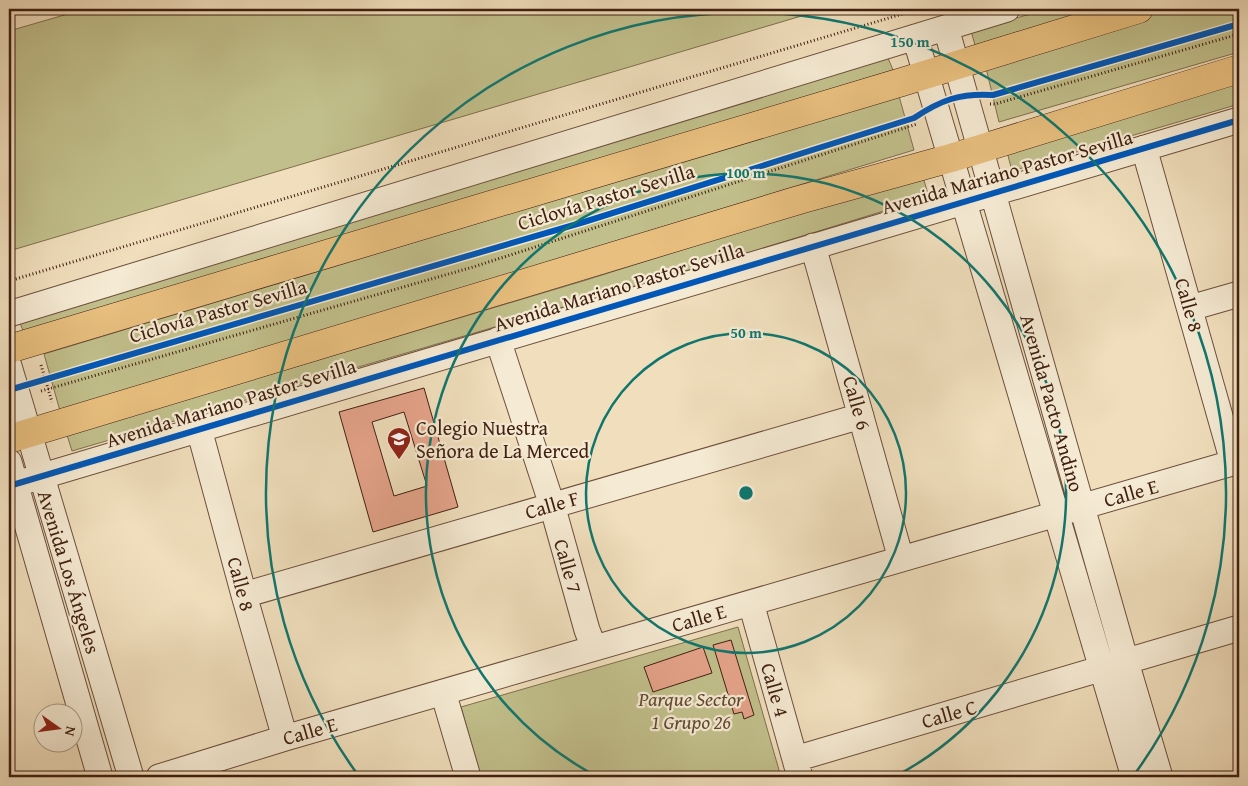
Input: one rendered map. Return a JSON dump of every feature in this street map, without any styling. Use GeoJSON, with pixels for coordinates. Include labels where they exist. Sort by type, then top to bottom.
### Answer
{"type":"FeatureCollection","features":[{"type":"Feature","properties":{"kind":"main road"},"geometry":{"type":"LineString","coordinates":[[21,345],[927,75],[1139,9]]}},
{"type":"Feature","properties":{"kind":"main road","name":"Avenida Mariano Pastor Sevilla"},"geometry":{"type":"LineString","coordinates":[[19,437],[799,200],[951,158],[1239,69]]}},
{"type":"Feature","properties":{"kind":"street"},"geometry":{"type":"LineString","coordinates":[[17,312],[1007,9]]}},
{"type":"Feature","properties":{"kind":"street","name":"Avenida Pacto Andino"},"geometry":{"type":"LineString","coordinates":[[946,28],[1160,777]]}},
{"type":"Feature","properties":{"kind":"street","name":"Avenida Pacto Andino"},"geometry":{"type":"LineString","coordinates":[[915,37],[1134,777]]}},
{"type":"Feature","properties":{"kind":"street","name":"Avenida Mariano Pastor Sevilla"},"geometry":{"type":"LineString","coordinates":[[11,477],[41,476],[1239,120]]}},
{"type":"Feature","properties":{"kind":"street","name":"Calle 8"},"geometry":{"type":"LineString","coordinates":[[1144,148],[1236,462]]}},
{"type":"Feature","properties":{"kind":"street","name":"Calle 6"},"geometry":{"type":"LineString","coordinates":[[813,246],[901,559]]}},
{"type":"Feature","properties":{"kind":"street"},"geometry":{"type":"LineString","coordinates":[[1190,308],[1239,294]]}},
{"type":"Feature","properties":{"kind":"street","name":"Calle 7"},"geometry":{"type":"LineString","coordinates":[[498,340],[552,506],[587,630],[594,648]]}},
{"type":"Feature","properties":{"kind":"street","name":"Avenida Los Ángeles"},"geometry":{"type":"LineString","coordinates":[[14,384],[19,437],[41,476],[131,777]]}},
{"type":"Feature","properties":{"kind":"street","name":"Calle F"},"geometry":{"type":"LineString","coordinates":[[244,595],[861,416]]}},
{"type":"Feature","properties":{"kind":"street","name":"Calle 8"},"geometry":{"type":"LineString","coordinates":[[199,429],[285,738]]}},
{"type":"Feature","properties":{"kind":"street","name":"Calle E"},"geometry":{"type":"LineString","coordinates":[[159,777],[285,738],[1236,462]]}},
{"type":"Feature","properties":{"kind":"street","name":"Avenida Los Ángeles"},"geometry":{"type":"LineString","coordinates":[[11,477],[100,777]]}},
{"type":"Feature","properties":{"kind":"street","name":"Calle 4"},"geometry":{"type":"LineString","coordinates":[[751,603],[798,768]]}},
{"type":"Feature","properties":{"kind":"street","name":"Calle C"},"geometry":{"type":"LineString","coordinates":[[798,768],[1126,662],[1239,628]]}},
{"type":"Feature","properties":{"kind":"street"},"geometry":{"type":"LineString","coordinates":[[443,692],[468,777]]}},
{"type":"Feature","properties":{"kind":"path"},"geometry":{"type":"LineString","coordinates":[[9,281],[919,9]]}},
{"type":"Feature","properties":{"kind":"path"},"geometry":{"type":"LineString","coordinates":[[967,105],[995,104],[1239,34]]}},
{"type":"Feature","properties":{"kind":"path"},"geometry":{"type":"LineString","coordinates":[[810,150],[914,118],[936,109]]}},
{"type":"Feature","properties":{"kind":"path"},"geometry":{"type":"LineString","coordinates":[[14,384],[48,389],[473,267],[906,128],[936,109]]}},
{"type":"Feature","properties":{"kind":"path"},"geometry":{"type":"LineString","coordinates":[[16,279],[17,312]]}},
{"type":"Feature","properties":{"kind":"path"},"geometry":{"type":"LineString","coordinates":[[21,345],[45,379],[59,425]]}},
{"type":"Feature","properties":{"kind":"path"},"geometry":{"type":"LineString","coordinates":[[14,384],[54,376]]}},
{"type":"Feature","properties":{"kind":"green space"},"geometry":{"type":"Polygon","coordinates":[[[85,9],[825,9],[9,251],[9,31],[85,9]]]}},
{"type":"Feature","properties":{"kind":"green space"},"geometry":{"type":"Polygon","coordinates":[[[1048,9],[1093,9],[975,45],[971,31],[1048,9]]]}},
{"type":"Feature","properties":{"kind":"green space"},"geometry":{"type":"Polygon","coordinates":[[[1170,9],[1239,9],[1239,52],[999,122],[985,64],[1170,9]]]}},
{"type":"Feature","properties":{"kind":"green space"},"geometry":{"type":"Polygon","coordinates":[[[888,58],[893,70],[25,336],[20,323],[888,58]]]}},
{"type":"Feature","properties":{"kind":"green space"},"geometry":{"type":"Polygon","coordinates":[[[1239,78],[1239,104],[1012,171],[1006,148],[1239,78]]]}},
{"type":"Feature","properties":{"kind":"green space"},"geometry":{"type":"Polygon","coordinates":[[[899,96],[914,150],[60,411],[44,354],[899,96]]]}},
{"type":"Feature","properties":{"kind":"green space"},"geometry":{"type":"Polygon","coordinates":[[[923,177],[929,197],[754,251],[72,451],[67,435],[583,281],[818,207],[923,177]]]}},
{"type":"Feature","properties":{"kind":"green space","name":"Parque Sector 1 Grupo 26"},"geometry":{"type":"Polygon","coordinates":[[[738,627],[781,777],[481,777],[461,707],[738,627]]]}},
{"type":"Feature","properties":{"kind":"building","name":"Colegio Nuestra Señora de La Merced"},"geometry":{"type":"Polygon","coordinates":[[[424,388],[458,507],[373,532],[339,412],[424,388]],[[404,412],[372,422],[394,496],[427,486],[404,412]]]}},
{"type":"Feature","properties":{"kind":"building"},"geometry":{"type":"Polygon","coordinates":[[[731,640],[754,715],[744,719],[742,712],[734,714],[713,645],[731,640]]]}},
{"type":"Feature","properties":{"kind":"building"},"geometry":{"type":"Polygon","coordinates":[[[703,647],[712,673],[653,692],[644,667],[703,647]]]}},
{"type":"Feature","properties":{"kind":"cycle path","name":"Ciclovía Pastor Sevilla"},"geometry":{"type":"LineString","coordinates":[[9,390],[584,222],[914,118],[951,99],[971,95],[993,95],[1239,24]]}},
{"type":"Feature","properties":{"kind":"cycle path"},"geometry":{"type":"LineString","coordinates":[[9,486],[1239,120]]}},
{"type":"Feature","properties":{"kind":"place","name":"Colegio Nuestra Señora de La Merced"},"geometry":{"type":"Point","coordinates":[399,460]}}]}
